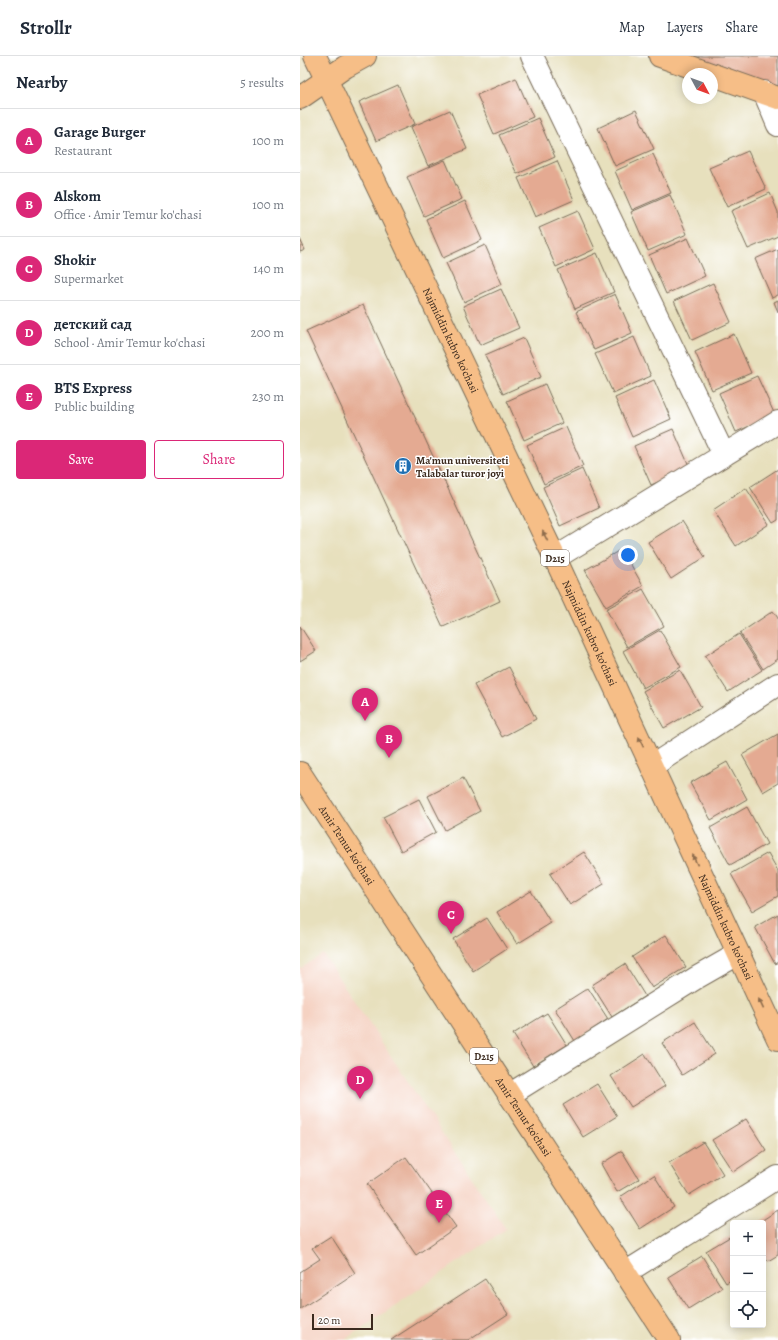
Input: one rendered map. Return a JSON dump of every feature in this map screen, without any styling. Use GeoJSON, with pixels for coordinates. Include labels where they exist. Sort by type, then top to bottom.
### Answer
{"type":"FeatureCollection","features":[{"type":"Feature","properties":{"kind":"main road","name":"Najmiddin kubro ko'chasi"},"geometry":{"type":"LineString","coordinates":[[315,56],[555,558],[778,1039]]}},
{"type":"Feature","properties":{"kind":"main road"},"geometry":{"type":"LineString","coordinates":[[300,98],[344,67],[366,56]]}},
{"type":"Feature","properties":{"kind":"main road"},"geometry":{"type":"LineString","coordinates":[[660,56],[771,95]]}},
{"type":"Feature","properties":{"kind":"main road","name":"Amir Temur ko'chasi"},"geometry":{"type":"LineString","coordinates":[[300,772],[668,1340]]}},
{"type":"Feature","properties":{"kind":"street"},"geometry":{"type":"LineString","coordinates":[[532,56],[724,455]]}},
{"type":"Feature","properties":{"kind":"street"},"geometry":{"type":"LineString","coordinates":[[771,95],[778,125]]}},
{"type":"Feature","properties":{"kind":"street"},"geometry":{"type":"LineString","coordinates":[[555,558],[778,422]]}},
{"type":"Feature","properties":{"kind":"street"},"geometry":{"type":"LineString","coordinates":[[652,766],[778,684]]}},
{"type":"Feature","properties":{"kind":"street"},"geometry":{"type":"LineString","coordinates":[[509,1095],[696,978],[738,954]]}},
{"type":"Feature","properties":{"kind":"street"},"geometry":{"type":"LineString","coordinates":[[625,1273],[778,1177]]}},
{"type":"Feature","properties":{"kind":"shaded area"},"geometry":{"type":"Polygon","coordinates":[[[323,954],[506,1229],[345,1340],[300,1340],[300,969],[323,954]]]}},
{"type":"Feature","properties":{"kind":"building"},"geometry":{"type":"Polygon","coordinates":[[[689,56],[778,56],[778,89],[689,56]]]}},
{"type":"Feature","properties":{"kind":"building"},"geometry":{"type":"Polygon","coordinates":[[[516,78],[533,117],[494,134],[477,95],[516,78]]]}},
{"type":"Feature","properties":{"kind":"building"},"geometry":{"type":"Polygon","coordinates":[[[398,85],[415,124],[376,141],[359,102],[398,85]]]}},
{"type":"Feature","properties":{"kind":"building"},"geometry":{"type":"Polygon","coordinates":[[[450,110],[467,149],[428,166],[411,127],[450,110]]]}},
{"type":"Feature","properties":{"kind":"building"},"geometry":{"type":"Polygon","coordinates":[[[636,110],[654,149],[615,166],[598,128],[636,110]]]}},
{"type":"Feature","properties":{"kind":"building"},"geometry":{"type":"Polygon","coordinates":[[[538,118],[555,157],[517,174],[499,135],[538,118]]]}},
{"type":"Feature","properties":{"kind":"building"},"geometry":{"type":"Polygon","coordinates":[[[748,151],[766,189],[727,207],[709,168],[748,151]]]}},
{"type":"Feature","properties":{"kind":"building"},"geometry":{"type":"Polygon","coordinates":[[[653,154],[671,193],[632,210],[615,171],[653,154]]]}},
{"type":"Feature","properties":{"kind":"building"},"geometry":{"type":"Polygon","coordinates":[[[445,160],[462,199],[424,216],[407,177],[445,160]]]}},
{"type":"Feature","properties":{"kind":"building"},"geometry":{"type":"Polygon","coordinates":[[[557,161],[574,200],[535,217],[518,178],[557,161]]]}},
{"type":"Feature","properties":{"kind":"building"},"geometry":{"type":"Polygon","coordinates":[[[770,193],[778,212],[778,236],[748,249],[731,211],[770,193]]]}},
{"type":"Feature","properties":{"kind":"building"},"geometry":{"type":"Polygon","coordinates":[[[670,195],[687,234],[648,251],[631,212],[670,195]]]}},
{"type":"Feature","properties":{"kind":"building"},"geometry":{"type":"Polygon","coordinates":[[[465,201],[482,240],[443,258],[426,219],[465,201]]]}},
{"type":"Feature","properties":{"kind":"building"},"geometry":{"type":"Polygon","coordinates":[[[578,211],[595,249],[556,267],[539,228],[578,211]]]}},
{"type":"Feature","properties":{"kind":"building"},"geometry":{"type":"Polygon","coordinates":[[[688,238],[705,276],[666,294],[649,255],[688,238]]]}},
{"type":"Feature","properties":{"kind":"building"},"geometry":{"type":"Polygon","coordinates":[[[300,239],[305,250],[300,252],[300,239]]]}},
{"type":"Feature","properties":{"kind":"building"},"geometry":{"type":"Polygon","coordinates":[[[485,245],[502,284],[464,302],[446,263],[485,245]]]}},
{"type":"Feature","properties":{"kind":"building"},"geometry":{"type":"Polygon","coordinates":[[[778,249],[778,295],[772,298],[755,259],[778,249]]]}},
{"type":"Feature","properties":{"kind":"building"},"geometry":{"type":"Polygon","coordinates":[[[597,253],[614,292],[575,309],[558,270],[597,253]]]}},
{"type":"Feature","properties":{"kind":"building"},"geometry":{"type":"Polygon","coordinates":[[[713,283],[731,322],[692,340],[674,301],[713,283]]]}},
{"type":"Feature","properties":{"kind":"building"},"geometry":{"type":"Polygon","coordinates":[[[501,289],[519,328],[480,345],[463,306],[501,289]]]}},
{"type":"Feature","properties":{"kind":"building"},"geometry":{"type":"Polygon","coordinates":[[[615,294],[632,333],[594,350],[576,312],[615,294]]]}},
{"type":"Feature","properties":{"kind":"building"},"geometry":{"type":"Polygon","coordinates":[[[778,300],[778,312],[774,302],[778,300]]]}},
{"type":"Feature","properties":{"kind":"building","name":"Ma'mun universiteti Talabalar turor joyi"},"geometry":{"type":"Polygon","coordinates":[[[363,305],[500,601],[443,627],[306,331],[363,305]]]}},
{"type":"Feature","properties":{"kind":"building"},"geometry":{"type":"Polygon","coordinates":[[[734,334],[751,373],[712,390],[695,352],[734,334]]]}},
{"type":"Feature","properties":{"kind":"building"},"geometry":{"type":"Polygon","coordinates":[[[634,337],[651,376],[613,393],[595,354],[634,337]]]}},
{"type":"Feature","properties":{"kind":"building"},"geometry":{"type":"Polygon","coordinates":[[[524,338],[541,377],[503,394],[485,355],[524,338]]]}},
{"type":"Feature","properties":{"kind":"building"},"geometry":{"type":"Polygon","coordinates":[[[757,376],[775,415],[736,432],[719,393],[757,376]]]}},
{"type":"Feature","properties":{"kind":"building"},"geometry":{"type":"Polygon","coordinates":[[[654,380],[671,419],[632,437],[615,398],[654,380]]]}},
{"type":"Feature","properties":{"kind":"building"},"geometry":{"type":"Polygon","coordinates":[[[545,384],[562,423],[524,440],[507,401],[545,384]]]}},
{"type":"Feature","properties":{"kind":"building"},"geometry":{"type":"Polygon","coordinates":[[[566,427],[583,466],[544,484],[527,445],[566,427]]]}},
{"type":"Feature","properties":{"kind":"building"},"geometry":{"type":"Polygon","coordinates":[[[673,429],[690,468],[651,485],[634,446],[673,429]]]}},
{"type":"Feature","properties":{"kind":"building"},"geometry":{"type":"Polygon","coordinates":[[[582,469],[599,508],[560,526],[543,487],[582,469]]]}},
{"type":"Feature","properties":{"kind":"building"},"geometry":{"type":"Polygon","coordinates":[[[778,469],[778,520],[773,523],[750,487],[778,469]]]}},
{"type":"Feature","properties":{"kind":"building"},"geometry":{"type":"Polygon","coordinates":[[[746,488],[769,524],[736,546],[713,510],[746,488]]]}},
{"type":"Feature","properties":{"kind":"building"},"geometry":{"type":"Polygon","coordinates":[[[682,521],[705,557],[671,579],[648,542],[682,521]]]}},
{"type":"Feature","properties":{"kind":"building"},"geometry":{"type":"Polygon","coordinates":[[[622,549],[643,586],[606,607],[585,570],[622,549]]]}},
{"type":"Feature","properties":{"kind":"building"},"geometry":{"type":"Polygon","coordinates":[[[643,589],[664,626],[627,647],[606,609],[643,589]]]}},
{"type":"Feature","properties":{"kind":"building"},"geometry":{"type":"Polygon","coordinates":[[[773,611],[778,618],[778,659],[763,669],[740,633],[773,611]]]}},
{"type":"Feature","properties":{"kind":"building"},"geometry":{"type":"Polygon","coordinates":[[[300,626],[316,651],[300,661],[300,626]]]}},
{"type":"Feature","properties":{"kind":"building"},"geometry":{"type":"Polygon","coordinates":[[[660,630],[681,667],[643,688],[623,651],[660,630]]]}},
{"type":"Feature","properties":{"kind":"building"},"geometry":{"type":"Polygon","coordinates":[[[739,634],[762,670],[728,692],[705,656],[739,634]]]}},
{"type":"Feature","properties":{"kind":"building"},"geometry":{"type":"Polygon","coordinates":[[[509,667],[536,719],[502,737],[474,685],[509,667]]]}},
{"type":"Feature","properties":{"kind":"building"},"geometry":{"type":"Polygon","coordinates":[[[680,670],[701,707],[664,728],[643,691],[680,670]]]}},
{"type":"Feature","properties":{"kind":"building"},"geometry":{"type":"Polygon","coordinates":[[[778,734],[778,783],[763,792],[742,755],[778,734]]]}},
{"type":"Feature","properties":{"kind":"building"},"geometry":{"type":"Polygon","coordinates":[[[727,762],[747,799],[711,820],[690,783],[727,762]]]}},
{"type":"Feature","properties":{"kind":"building"},"geometry":{"type":"Polygon","coordinates":[[[463,778],[480,811],[445,830],[428,796],[463,778]]]}},
{"type":"Feature","properties":{"kind":"building"},"geometry":{"type":"Polygon","coordinates":[[[419,799],[436,832],[401,851],[383,817],[419,799]]]}},
{"type":"Feature","properties":{"kind":"building"},"geometry":{"type":"Polygon","coordinates":[[[747,807],[767,844],[730,865],[710,828],[747,807]]]}},
{"type":"Feature","properties":{"kind":"building"},"geometry":{"type":"Polygon","coordinates":[[[584,852],[604,884],[570,905],[550,874],[584,852]]]}},
{"type":"Feature","properties":{"kind":"building"},"geometry":{"type":"Polygon","coordinates":[[[768,853],[778,871],[778,896],[752,911],[731,874],[768,853]]]}},
{"type":"Feature","properties":{"kind":"building"},"geometry":{"type":"Polygon","coordinates":[[[531,891],[551,923],[517,944],[497,912],[531,891]]]}},
{"type":"Feature","properties":{"kind":"building"},"geometry":{"type":"Polygon","coordinates":[[[778,914],[778,962],[775,964],[755,927],[778,914]]]}},
{"type":"Feature","properties":{"kind":"building"},"geometry":{"type":"Polygon","coordinates":[[[487,918],[507,949],[473,971],[453,939],[487,918]]]}},
{"type":"Feature","properties":{"kind":"building"},"geometry":{"type":"Polygon","coordinates":[[[666,935],[686,967],[652,988],[632,957],[666,935]]]}},
{"type":"Feature","properties":{"kind":"building"},"geometry":{"type":"Polygon","coordinates":[[[625,964],[645,996],[612,1017],[592,985],[625,964]]]}},
{"type":"Feature","properties":{"kind":"building"},"geometry":{"type":"Polygon","coordinates":[[[588,988],[608,1019],[575,1041],[555,1009],[588,988]]]}},
{"type":"Feature","properties":{"kind":"building"},"geometry":{"type":"Polygon","coordinates":[[[547,1013],[567,1045],[533,1066],[513,1034],[547,1013]]]}},
{"type":"Feature","properties":{"kind":"building"},"geometry":{"type":"Polygon","coordinates":[[[695,1022],[715,1054],[682,1075],[662,1043],[695,1022]]]}},
{"type":"Feature","properties":{"kind":"building"},"geometry":{"type":"Polygon","coordinates":[[[645,1054],[665,1086],[631,1107],[611,1076],[645,1054]]]}},
{"type":"Feature","properties":{"kind":"building"},"geometry":{"type":"Polygon","coordinates":[[[597,1084],[617,1116],[583,1137],[563,1105],[597,1084]]]}},
{"type":"Feature","properties":{"kind":"building"},"geometry":{"type":"Polygon","coordinates":[[[746,1119],[766,1150],[733,1172],[712,1140],[746,1119]]]}},
{"type":"Feature","properties":{"kind":"building"},"geometry":{"type":"Polygon","coordinates":[[[703,1142],[723,1174],[689,1195],[669,1163],[703,1142]]]}},
{"type":"Feature","properties":{"kind":"building"},"geometry":{"type":"Polygon","coordinates":[[[622,1151],[639,1179],[617,1192],[601,1164],[622,1151]]]}},
{"type":"Feature","properties":{"kind":"building"},"geometry":{"type":"Polygon","coordinates":[[[406,1157],[456,1227],[416,1255],[367,1184],[406,1157]]]}},
{"type":"Feature","properties":{"kind":"building"},"geometry":{"type":"Polygon","coordinates":[[[654,1175],[674,1207],[640,1229],[620,1197],[654,1175]]]}},
{"type":"Feature","properties":{"kind":"building"},"geometry":{"type":"Polygon","coordinates":[[[778,1210],[778,1255],[768,1261],[766,1258],[766,1220],[763,1220],[778,1210]]]}},
{"type":"Feature","properties":{"kind":"building"},"geometry":{"type":"Polygon","coordinates":[[[331,1236],[355,1273],[300,1309],[300,1272],[320,1259],[312,1248],[331,1236]]]}},
{"type":"Feature","properties":{"kind":"building"},"geometry":{"type":"Polygon","coordinates":[[[730,1237],[730,1281],[726,1283],[706,1251],[730,1237]]]}},
{"type":"Feature","properties":{"kind":"building"},"geometry":{"type":"Polygon","coordinates":[[[702,1256],[722,1288],[688,1309],[668,1277],[702,1256]]]}},
{"type":"Feature","properties":{"kind":"building"},"geometry":{"type":"Polygon","coordinates":[[[485,1279],[508,1314],[468,1340],[391,1340],[485,1279]]]}},
{"type":"Feature","properties":{"kind":"place","name":"Ma'mun universiteti Talabalar turor joyi"},"geometry":{"type":"Point","coordinates":[403,466]}},
{"type":"Feature","properties":{"kind":"place","name":"Garage Burger"},"geometry":{"type":"Point","coordinates":[365,721]}},
{"type":"Feature","properties":{"kind":"place","name":"Alskom"},"geometry":{"type":"Point","coordinates":[389,758]}},
{"type":"Feature","properties":{"kind":"place","name":"Shokir"},"geometry":{"type":"Point","coordinates":[451,934]}},
{"type":"Feature","properties":{"kind":"place","name":"детский сад"},"geometry":{"type":"Point","coordinates":[360,1099]}},
{"type":"Feature","properties":{"kind":"place","name":"BTS Express"},"geometry":{"type":"Point","coordinates":[439,1223]}}]}
